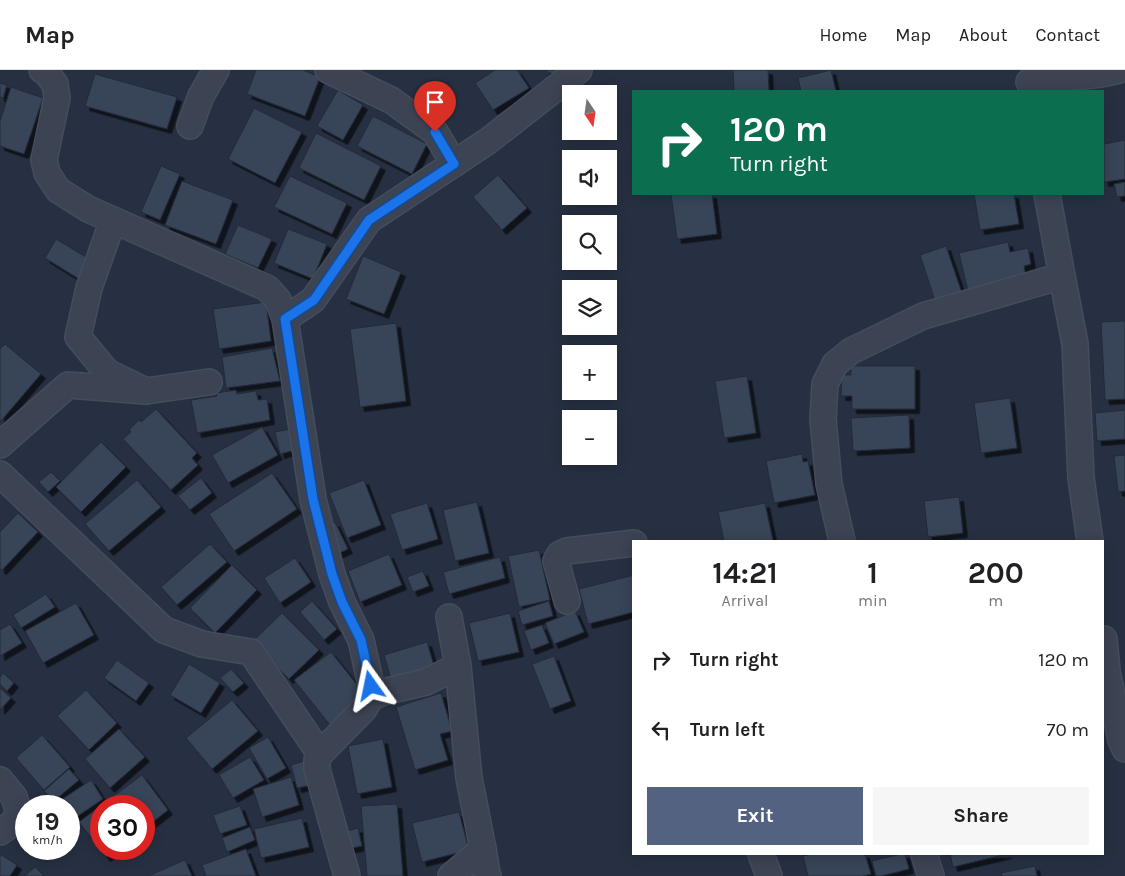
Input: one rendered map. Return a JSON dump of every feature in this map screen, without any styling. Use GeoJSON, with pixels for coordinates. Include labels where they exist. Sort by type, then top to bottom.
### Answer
{"type":"FeatureCollection","features":[{"type":"Feature","properties":{"kind":"street"},"geometry":{"type":"LineString","coordinates":[[42,70],[45,71],[55,84],[57,98],[44,160],[47,173],[58,190],[88,209],[267,288],[278,300],[285,319],[313,499],[332,574],[342,602],[361,640],[371,686],[371,697],[364,709],[320,754],[317,760],[317,768],[347,876]]}},
{"type":"Feature","properties":{"kind":"street"},"geometry":{"type":"LineString","coordinates":[[190,126],[201,96],[216,70]]}},
{"type":"Feature","properties":{"kind":"street"},"geometry":{"type":"LineString","coordinates":[[328,70],[391,100],[435,132],[454,164]]}},
{"type":"Feature","properties":{"kind":"street"},"geometry":{"type":"LineString","coordinates":[[285,319],[314,300],[369,220],[488,141],[579,70]]}},
{"type":"Feature","properties":{"kind":"street"},"geometry":{"type":"LineString","coordinates":[[1024,81],[1101,74],[1118,70]]}},
{"type":"Feature","properties":{"kind":"street"},"geometry":{"type":"LineString","coordinates":[[1047,195],[1075,344],[1081,478],[1090,540]]}},
{"type":"Feature","properties":{"kind":"street"},"geometry":{"type":"LineString","coordinates":[[113,220],[89,288],[78,337],[107,372],[146,391]]}},
{"type":"Feature","properties":{"kind":"street"},"geometry":{"type":"LineString","coordinates":[[842,540],[829,484],[822,419],[826,384],[835,364],[851,351],[923,316],[1062,276]]}},
{"type":"Feature","properties":{"kind":"street"},"geometry":{"type":"LineString","coordinates":[[0,445],[68,385],[146,391],[210,382]]}},
{"type":"Feature","properties":{"kind":"street"},"geometry":{"type":"LineString","coordinates":[[0,474],[164,630],[202,644],[251,652],[320,754]]}},
{"type":"Feature","properties":{"kind":"street"},"geometry":{"type":"LineString","coordinates":[[567,601],[556,561],[560,554],[567,551],[632,543]]}},
{"type":"Feature","properties":{"kind":"street"},"geometry":{"type":"LineString","coordinates":[[449,617],[458,666],[469,778],[488,876]]}},
{"type":"Feature","properties":{"kind":"street"},"geometry":{"type":"LineString","coordinates":[[1104,639],[1116,669],[1121,740],[1125,749]]}},
{"type":"Feature","properties":{"kind":"street"},"geometry":{"type":"LineString","coordinates":[[371,697],[387,691],[426,682],[458,666]]}},
{"type":"Feature","properties":{"kind":"street"},"geometry":{"type":"LineString","coordinates":[[0,780],[14,797],[19,813],[13,823],[0,832]]}},
{"type":"Feature","properties":{"kind":"street"},"geometry":{"type":"LineString","coordinates":[[451,876],[483,849]]}},
{"type":"Feature","properties":{"kind":"street"},"geometry":{"type":"LineString","coordinates":[[761,855],[769,876]]}},
{"type":"Feature","properties":{"kind":"street"},"geometry":{"type":"LineString","coordinates":[[924,855],[931,876]]}},
{"type":"Feature","properties":{"kind":"building"},"geometry":{"type":"Polygon","coordinates":[[[256,70],[303,70],[320,77],[305,116],[247,94],[256,70]]]}},
{"type":"Feature","properties":{"kind":"building"},"geometry":{"type":"Polygon","coordinates":[[[495,70],[517,70],[529,88],[493,110],[475,83],[495,70]]]}},
{"type":"Feature","properties":{"kind":"building"},"geometry":{"type":"Polygon","coordinates":[[[545,70],[562,70],[557,77],[545,70]]]}},
{"type":"Feature","properties":{"kind":"building"},"geometry":{"type":"Polygon","coordinates":[[[733,70],[768,70],[769,90],[734,90],[733,70]]]}},
{"type":"Feature","properties":{"kind":"building"},"geometry":{"type":"Polygon","coordinates":[[[831,70],[836,90],[801,90],[798,78],[831,70]]]}},
{"type":"Feature","properties":{"kind":"building"},"geometry":{"type":"Polygon","coordinates":[[[95,74],[177,97],[167,129],[85,106],[95,74]]]}},
{"type":"Feature","properties":{"kind":"building"},"geometry":{"type":"Polygon","coordinates":[[[0,83],[7,85],[3,98],[0,97],[0,83]]]}},
{"type":"Feature","properties":{"kind":"building"},"geometry":{"type":"Polygon","coordinates":[[[11,87],[43,98],[24,154],[0,146],[0,121],[11,87]]]}},
{"type":"Feature","properties":{"kind":"building"},"geometry":{"type":"Polygon","coordinates":[[[338,90],[363,105],[343,140],[317,126],[338,90]]]}},
{"type":"Feature","properties":{"kind":"building"},"geometry":{"type":"Polygon","coordinates":[[[254,108],[302,132],[275,183],[228,159],[254,108]]]}},
{"type":"Feature","properties":{"kind":"building"},"geometry":{"type":"Polygon","coordinates":[[[373,116],[427,144],[412,174],[357,146],[373,116]]]}},
{"type":"Feature","properties":{"kind":"building"},"geometry":{"type":"Polygon","coordinates":[[[316,133],[381,166],[364,200],[299,168],[316,133]]]}},
{"type":"Feature","properties":{"kind":"building"},"geometry":{"type":"Polygon","coordinates":[[[1125,140],[1125,179],[1104,182],[1104,144],[1125,140]]]}},
{"type":"Feature","properties":{"kind":"building"},"geometry":{"type":"Polygon","coordinates":[[[161,166],[180,174],[160,220],[141,212],[161,166]]]}},
{"type":"Feature","properties":{"kind":"building"},"geometry":{"type":"Polygon","coordinates":[[[498,175],[527,208],[502,230],[473,197],[498,175]]]}},
{"type":"Feature","properties":{"kind":"building"},"geometry":{"type":"Polygon","coordinates":[[[290,176],[347,203],[332,234],[274,207],[290,176]]]}},
{"type":"Feature","properties":{"kind":"building"},"geometry":{"type":"Polygon","coordinates":[[[182,181],[233,200],[216,244],[165,225],[182,181]]]}},
{"type":"Feature","properties":{"kind":"building"},"geometry":{"type":"Polygon","coordinates":[[[1125,182],[1125,196],[1117,197],[1114,184],[1125,182]]]}},
{"type":"Feature","properties":{"kind":"building"},"geometry":{"type":"Polygon","coordinates":[[[671,195],[712,195],[717,234],[677,239],[671,195]]]}},
{"type":"Feature","properties":{"kind":"building"},"geometry":{"type":"Polygon","coordinates":[[[974,195],[1014,195],[1019,224],[980,230],[974,195]]]}},
{"type":"Feature","properties":{"kind":"building"},"geometry":{"type":"Polygon","coordinates":[[[238,225],[272,239],[258,268],[225,254],[238,225]]]}},
{"type":"Feature","properties":{"kind":"building"},"geometry":{"type":"Polygon","coordinates":[[[288,229],[327,244],[313,279],[274,263],[288,229]]]}},
{"type":"Feature","properties":{"kind":"building"},"geometry":{"type":"Polygon","coordinates":[[[56,239],[91,260],[79,279],[45,258],[56,239]]]}},
{"type":"Feature","properties":{"kind":"building"},"geometry":{"type":"Polygon","coordinates":[[[1008,242],[1010,252],[1028,248],[1031,264],[1024,266],[1026,278],[968,291],[959,253],[1008,242]]]}},
{"type":"Feature","properties":{"kind":"building"},"geometry":{"type":"Polygon","coordinates":[[[946,246],[964,299],[937,307],[920,255],[946,246]]]}},
{"type":"Feature","properties":{"kind":"building"},"geometry":{"type":"Polygon","coordinates":[[[363,256],[401,272],[384,314],[346,299],[363,256]]]}},
{"type":"Feature","properties":{"kind":"building"},"geometry":{"type":"Polygon","coordinates":[[[266,302],[271,341],[219,349],[213,309],[266,302]]]}},
{"type":"Feature","properties":{"kind":"building"},"geometry":{"type":"Polygon","coordinates":[[[1125,321],[1125,399],[1105,400],[1101,322],[1125,321]]]}},
{"type":"Feature","properties":{"kind":"building"},"geometry":{"type":"Polygon","coordinates":[[[396,323],[406,401],[360,407],[350,329],[396,323]]]}},
{"type":"Feature","properties":{"kind":"building"},"geometry":{"type":"Polygon","coordinates":[[[5,344],[41,374],[0,422],[0,349],[5,344]]]}},
{"type":"Feature","properties":{"kind":"building"},"geometry":{"type":"Polygon","coordinates":[[[282,345],[285,357],[277,359],[274,346],[282,345]]]}},
{"type":"Feature","properties":{"kind":"building"},"geometry":{"type":"Polygon","coordinates":[[[272,348],[280,381],[226,388],[222,357],[272,348]]]}},
{"type":"Feature","properties":{"kind":"building"},"geometry":{"type":"Polygon","coordinates":[[[851,366],[915,366],[915,409],[852,409],[852,396],[841,396],[842,375],[851,375],[851,366]]]}},
{"type":"Feature","properties":{"kind":"building"},"geometry":{"type":"Polygon","coordinates":[[[747,376],[756,433],[724,438],[715,381],[747,376]]]}},
{"type":"Feature","properties":{"kind":"building"},"geometry":{"type":"Polygon","coordinates":[[[236,390],[237,394],[256,391],[258,400],[267,399],[270,420],[197,433],[191,400],[217,396],[216,393],[236,390]]]}},
{"type":"Feature","properties":{"kind":"building"},"geometry":{"type":"Polygon","coordinates":[[[1010,398],[1017,448],[981,453],[974,403],[1010,398]]]}},
{"type":"Feature","properties":{"kind":"building"},"geometry":{"type":"Polygon","coordinates":[[[156,409],[197,453],[192,458],[198,465],[171,490],[123,439],[131,432],[129,430],[139,420],[141,422],[156,409]]]}},
{"type":"Feature","properties":{"kind":"building"},"geometry":{"type":"Polygon","coordinates":[[[1125,410],[1125,439],[1097,441],[1095,413],[1125,410]]]}},
{"type":"Feature","properties":{"kind":"building"},"geometry":{"type":"Polygon","coordinates":[[[909,415],[910,448],[853,451],[851,418],[909,415]]]}},
{"type":"Feature","properties":{"kind":"building"},"geometry":{"type":"Polygon","coordinates":[[[262,427],[278,455],[228,483],[212,455],[262,427]]]}},
{"type":"Feature","properties":{"kind":"building"},"geometry":{"type":"Polygon","coordinates":[[[290,429],[295,450],[280,454],[275,432],[290,429]]]}},
{"type":"Feature","properties":{"kind":"building"},"geometry":{"type":"Polygon","coordinates":[[[101,442],[126,467],[81,512],[56,487],[101,442]]]}},
{"type":"Feature","properties":{"kind":"building"},"geometry":{"type":"Polygon","coordinates":[[[802,454],[803,462],[808,461],[815,495],[774,503],[766,461],[802,454]]]}},
{"type":"Feature","properties":{"kind":"building"},"geometry":{"type":"Polygon","coordinates":[[[1125,455],[1125,491],[1118,492],[1114,456],[1125,455]]]}},
{"type":"Feature","properties":{"kind":"building"},"geometry":{"type":"Polygon","coordinates":[[[51,472],[60,481],[48,492],[39,482],[51,472]]]}},
{"type":"Feature","properties":{"kind":"building"},"geometry":{"type":"Polygon","coordinates":[[[272,473],[297,509],[234,551],[209,514],[272,473]]]}},
{"type":"Feature","properties":{"kind":"building"},"geometry":{"type":"Polygon","coordinates":[[[201,478],[212,493],[190,510],[178,496],[201,478]]]}},
{"type":"Feature","properties":{"kind":"building"},"geometry":{"type":"Polygon","coordinates":[[[137,480],[161,507],[109,551],[85,524],[137,480]]]}},
{"type":"Feature","properties":{"kind":"building"},"geometry":{"type":"Polygon","coordinates":[[[364,480],[381,525],[347,538],[329,493],[364,480]]]}},
{"type":"Feature","properties":{"kind":"building"},"geometry":{"type":"Polygon","coordinates":[[[959,497],[963,533],[928,537],[924,501],[959,497]]]}},
{"type":"Feature","properties":{"kind":"building"},"geometry":{"type":"Polygon","coordinates":[[[477,502],[489,553],[455,561],[443,510],[477,502]]]}},
{"type":"Feature","properties":{"kind":"building"},"geometry":{"type":"Polygon","coordinates":[[[427,503],[438,539],[402,550],[390,514],[427,503]]]}},
{"type":"Feature","properties":{"kind":"building"},"geometry":{"type":"Polygon","coordinates":[[[765,503],[773,540],[724,540],[718,512],[765,503]]]}},
{"type":"Feature","properties":{"kind":"building"},"geometry":{"type":"Polygon","coordinates":[[[18,513],[38,532],[2,570],[0,569],[0,532],[18,513]]]}},
{"type":"Feature","properties":{"kind":"building"},"geometry":{"type":"Polygon","coordinates":[[[335,522],[348,549],[335,555],[322,529],[335,522]]]}},
{"type":"Feature","properties":{"kind":"building"},"geometry":{"type":"Polygon","coordinates":[[[210,544],[227,562],[177,605],[161,587],[210,544]]]}},
{"type":"Feature","properties":{"kind":"building"},"geometry":{"type":"Polygon","coordinates":[[[539,550],[550,600],[519,607],[508,556],[539,550]]]}},
{"type":"Feature","properties":{"kind":"building"},"geometry":{"type":"Polygon","coordinates":[[[389,554],[402,585],[360,602],[348,571],[389,554]]]}},
{"type":"Feature","properties":{"kind":"building"},"geometry":{"type":"Polygon","coordinates":[[[500,557],[505,578],[449,594],[443,572],[500,557]]]}},
{"type":"Feature","properties":{"kind":"building"},"geometry":{"type":"Polygon","coordinates":[[[295,558],[311,582],[280,603],[264,578],[295,558]]]}},
{"type":"Feature","properties":{"kind":"building"},"geometry":{"type":"Polygon","coordinates":[[[232,565],[257,590],[215,633],[190,608],[232,565]]]}},
{"type":"Feature","properties":{"kind":"building"},"geometry":{"type":"Polygon","coordinates":[[[423,571],[429,586],[413,592],[407,577],[423,571]]]}},
{"type":"Feature","properties":{"kind":"building"},"geometry":{"type":"Polygon","coordinates":[[[632,576],[632,613],[588,624],[579,589],[632,576]]]}},
{"type":"Feature","properties":{"kind":"building"},"geometry":{"type":"Polygon","coordinates":[[[46,594],[55,607],[21,628],[13,615],[46,594]]]}},
{"type":"Feature","properties":{"kind":"building"},"geometry":{"type":"Polygon","coordinates":[[[312,601],[337,629],[324,640],[300,612],[312,601]]]}},
{"type":"Feature","properties":{"kind":"building"},"geometry":{"type":"Polygon","coordinates":[[[549,601],[553,616],[522,625],[518,611],[549,601]]]}},
{"type":"Feature","properties":{"kind":"building"},"geometry":{"type":"Polygon","coordinates":[[[76,603],[94,635],[43,663],[25,631],[76,603]]]}},
{"type":"Feature","properties":{"kind":"building"},"geometry":{"type":"Polygon","coordinates":[[[575,611],[584,632],[554,644],[545,623],[575,611]]]}},
{"type":"Feature","properties":{"kind":"building"},"geometry":{"type":"Polygon","coordinates":[[[282,613],[319,650],[289,679],[252,642],[282,613]]]}},
{"type":"Feature","properties":{"kind":"building"},"geometry":{"type":"Polygon","coordinates":[[[510,613],[519,652],[478,661],[469,623],[510,613]]]}},
{"type":"Feature","properties":{"kind":"building"},"geometry":{"type":"Polygon","coordinates":[[[10,624],[22,643],[0,656],[0,630],[10,624]]]}},
{"type":"Feature","properties":{"kind":"building"},"geometry":{"type":"Polygon","coordinates":[[[542,625],[549,643],[531,650],[524,631],[542,625]]]}},
{"type":"Feature","properties":{"kind":"building"},"geometry":{"type":"Polygon","coordinates":[[[427,642],[435,669],[392,682],[384,655],[427,642]]]}},
{"type":"Feature","properties":{"kind":"building"},"geometry":{"type":"Polygon","coordinates":[[[331,652],[366,696],[330,725],[294,680],[331,652]]]}},
{"type":"Feature","properties":{"kind":"building"},"geometry":{"type":"Polygon","coordinates":[[[554,656],[571,701],[550,709],[532,664],[554,656]]]}},
{"type":"Feature","properties":{"kind":"building"},"geometry":{"type":"Polygon","coordinates":[[[117,660],[149,683],[136,701],[104,678],[117,660]]]}},
{"type":"Feature","properties":{"kind":"building"},"geometry":{"type":"Polygon","coordinates":[[[189,664],[220,683],[201,713],[170,695],[189,664]]]}},
{"type":"Feature","properties":{"kind":"building"},"geometry":{"type":"Polygon","coordinates":[[[231,669],[244,683],[233,692],[220,678],[231,669]]]}},
{"type":"Feature","properties":{"kind":"building"},"geometry":{"type":"Polygon","coordinates":[[[3,673],[14,683],[7,691],[0,684],[0,677],[3,673]]]}},
{"type":"Feature","properties":{"kind":"building"},"geometry":{"type":"Polygon","coordinates":[[[0,688],[11,698],[0,710],[0,688]]]}},
{"type":"Feature","properties":{"kind":"building"},"geometry":{"type":"Polygon","coordinates":[[[86,690],[117,723],[89,750],[57,716],[86,690]]]}},
{"type":"Feature","properties":{"kind":"building"},"geometry":{"type":"Polygon","coordinates":[[[441,693],[452,731],[440,734],[448,760],[415,770],[396,707],[441,693]]]}},
{"type":"Feature","properties":{"kind":"building"},"geometry":{"type":"Polygon","coordinates":[[[232,700],[258,731],[212,769],[186,738],[232,700]]]}},
{"type":"Feature","properties":{"kind":"building"},"geometry":{"type":"Polygon","coordinates":[[[119,729],[145,757],[110,788],[85,759],[119,729]]]}},
{"type":"Feature","properties":{"kind":"building"},"geometry":{"type":"Polygon","coordinates":[[[42,735],[70,767],[44,790],[16,758],[42,735]]]}},
{"type":"Feature","properties":{"kind":"building"},"geometry":{"type":"Polygon","coordinates":[[[268,737],[286,768],[267,779],[249,748],[268,737]]]}},
{"type":"Feature","properties":{"kind":"building"},"geometry":{"type":"Polygon","coordinates":[[[383,739],[392,787],[357,794],[348,746],[383,739]]]}},
{"type":"Feature","properties":{"kind":"building"},"geometry":{"type":"Polygon","coordinates":[[[250,757],[264,780],[233,798],[219,775],[250,757]]]}},
{"type":"Feature","properties":{"kind":"building"},"geometry":{"type":"Polygon","coordinates":[[[304,761],[311,785],[297,788],[291,765],[304,761]]]}},
{"type":"Feature","properties":{"kind":"building"},"geometry":{"type":"Polygon","coordinates":[[[69,769],[79,780],[61,795],[48,795],[44,791],[69,769]]]}},
{"type":"Feature","properties":{"kind":"building"},"geometry":{"type":"Polygon","coordinates":[[[142,775],[168,810],[155,820],[155,795],[115,795],[142,775]]]}},
{"type":"Feature","properties":{"kind":"building"},"geometry":{"type":"Polygon","coordinates":[[[291,777],[299,805],[262,817],[253,789],[291,777]]]}},
{"type":"Feature","properties":{"kind":"building"},"geometry":{"type":"Polygon","coordinates":[[[91,780],[100,795],[90,795],[90,808],[80,815],[80,795],[68,795],[91,780]]]}},
{"type":"Feature","properties":{"kind":"building"},"geometry":{"type":"Polygon","coordinates":[[[397,804],[403,876],[367,876],[361,806],[397,804]]]}},
{"type":"Feature","properties":{"kind":"building"},"geometry":{"type":"Polygon","coordinates":[[[240,806],[247,825],[220,834],[213,815],[240,806]]]}},
{"type":"Feature","properties":{"kind":"building"},"geometry":{"type":"Polygon","coordinates":[[[459,812],[469,850],[422,862],[412,823],[459,812]]]}},
{"type":"Feature","properties":{"kind":"building"},"geometry":{"type":"Polygon","coordinates":[[[90,814],[90,836],[80,823],[90,814]]]}},
{"type":"Feature","properties":{"kind":"building"},"geometry":{"type":"Polygon","coordinates":[[[302,818],[309,847],[261,858],[254,829],[302,818]]]}},
{"type":"Feature","properties":{"kind":"building"},"geometry":{"type":"Polygon","coordinates":[[[250,827],[255,840],[227,852],[222,838],[250,827]]]}},
{"type":"Feature","properties":{"kind":"building"},"geometry":{"type":"Polygon","coordinates":[[[358,828],[362,846],[347,849],[343,832],[358,828]]]}},
{"type":"Feature","properties":{"kind":"building"},"geometry":{"type":"Polygon","coordinates":[[[246,849],[256,876],[206,876],[202,865],[246,849]]]}},
{"type":"Feature","properties":{"kind":"building"},"geometry":{"type":"Polygon","coordinates":[[[0,854],[17,865],[10,876],[0,876],[0,854]]]}},
{"type":"Feature","properties":{"kind":"building"},"geometry":{"type":"Polygon","coordinates":[[[865,855],[871,874],[863,876],[808,876],[803,856],[865,855]]]}},
{"type":"Feature","properties":{"kind":"building"},"geometry":{"type":"Polygon","coordinates":[[[905,855],[909,869],[876,876],[872,861],[905,855]]]}},
{"type":"Feature","properties":{"kind":"building"},"geometry":{"type":"Polygon","coordinates":[[[950,855],[1003,855],[953,867],[950,855]]]}},
{"type":"Feature","properties":{"kind":"building"},"geometry":{"type":"Polygon","coordinates":[[[185,860],[192,876],[148,876],[185,860]]]}},
{"type":"Feature","properties":{"kind":"building"},"geometry":{"type":"Polygon","coordinates":[[[1035,866],[1037,876],[1002,876],[1001,873],[1035,866]]]}},
{"type":"Feature","properties":{"kind":"building"},"geometry":{"type":"Polygon","coordinates":[[[35,867],[44,876],[25,876],[35,867]]]}},
{"type":"Feature","properties":{"kind":"route"},"geometry":{"type":"LineString","coordinates":[[371,686],[361,640],[342,602],[332,574],[313,499],[285,319],[314,300],[369,220],[454,164],[435,132]]}}]}
